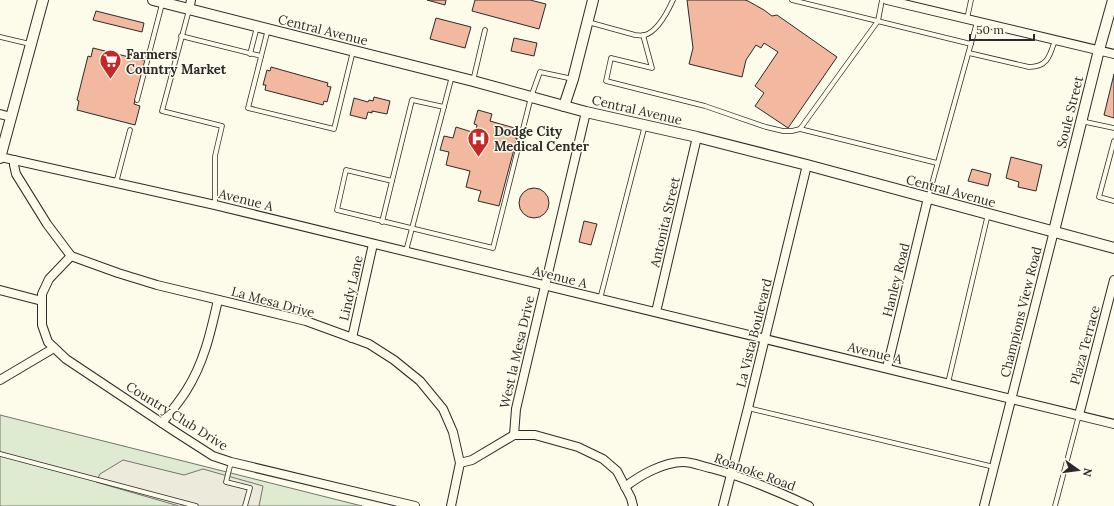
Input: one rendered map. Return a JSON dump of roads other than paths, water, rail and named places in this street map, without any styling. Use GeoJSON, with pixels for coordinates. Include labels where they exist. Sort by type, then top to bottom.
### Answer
{"type":"FeatureCollection","features":[{"type":"Feature","properties":{"kind":"street"},"geometry":{"type":"LineString","coordinates":[[0,158],[43,0]]}},
{"type":"Feature","properties":{"kind":"street"},"geometry":{"type":"LineString","coordinates":[[564,106],[573,79],[593,0]]}},
{"type":"Feature","properties":{"kind":"street"},"geometry":{"type":"LineString","coordinates":[[888,0],[1114,54]]}},
{"type":"Feature","properties":{"kind":"street","name":"Soule Street"},"geometry":{"type":"LineString","coordinates":[[1054,231],[1113,0]]}},
{"type":"Feature","properties":{"kind":"street","name":"Central Avenue"},"geometry":{"type":"LineString","coordinates":[[157,1],[190,5],[268,29],[473,81],[586,112],[697,137],[807,165],[1114,248]]}},
{"type":"Feature","properties":{"kind":"street","name":"West la Mesa Drive"},"geometry":{"type":"LineString","coordinates":[[514,435],[516,409],[586,112]]}},
{"type":"Feature","properties":{"kind":"street"},"geometry":{"type":"LineString","coordinates":[[0,114],[11,117]]}},
{"type":"Feature","properties":{"kind":"street","name":"Antonita Street"},"geometry":{"type":"LineString","coordinates":[[656,312],[697,137]]}},
{"type":"Feature","properties":{"kind":"street","name":"Avenue A"},"geometry":{"type":"LineString","coordinates":[[0,158],[215,205],[1114,424]]}},
{"type":"Feature","properties":{"kind":"street"},"geometry":{"type":"LineString","coordinates":[[14,160],[16,174],[47,224],[72,256]]}},
{"type":"Feature","properties":{"kind":"street","name":"La Vista Boulevard"},"geometry":{"type":"LineString","coordinates":[[723,506],[807,165]]}},
{"type":"Feature","properties":{"kind":"street","name":"Hanley Road"},"geometry":{"type":"LineString","coordinates":[[886,368],[928,198]]}},
{"type":"Feature","properties":{"kind":"street","name":"Champions View Road"},"geometry":{"type":"LineString","coordinates":[[984,506],[1054,231]]}},
{"type":"Feature","properties":{"kind":"street","name":"Lindy Lane"},"geometry":{"type":"LineString","coordinates":[[352,338],[373,244]]}},
{"type":"Feature","properties":{"kind":"street","name":"La Mesa Drive"},"geometry":{"type":"LineString","coordinates":[[72,256],[118,273],[157,285],[306,321],[369,344],[394,360],[420,381],[443,409],[453,432],[460,463]]}},
{"type":"Feature","properties":{"kind":"street","name":"Country Club Drive"},"geometry":{"type":"LineString","coordinates":[[72,256],[49,279],[42,294],[42,325],[48,342],[66,360],[214,456],[231,462],[415,506]]}},
{"type":"Feature","properties":{"kind":"street","name":"Plaza Terrace"},"geometry":{"type":"LineString","coordinates":[[1079,415],[1114,280]]}},
{"type":"Feature","properties":{"kind":"street"},"geometry":{"type":"LineString","coordinates":[[0,290],[42,301]]}},
{"type":"Feature","properties":{"kind":"street"},"geometry":{"type":"LineString","coordinates":[[162,423],[186,391],[199,367],[208,340],[218,300]]}},
{"type":"Feature","properties":{"kind":"street"},"geometry":{"type":"LineString","coordinates":[[0,380],[54,348]]}},
{"type":"Feature","properties":{"kind":"street"},"geometry":{"type":"LineString","coordinates":[[451,506],[460,463],[472,460],[514,435],[535,434],[578,447],[604,459],[617,471],[634,506]]}},
{"type":"Feature","properties":{"kind":"street","name":"Roanoke Road"},"geometry":{"type":"LineString","coordinates":[[625,487],[638,477],[660,467],[682,462],[731,473],[773,489],[809,506]]}},
{"type":"Feature","properties":{"kind":"lane"},"geometry":{"type":"LineString","coordinates":[[587,22],[635,35],[647,34],[659,24],[668,11],[673,0]]}},
{"type":"Feature","properties":{"kind":"lane"},"geometry":{"type":"LineString","coordinates":[[792,0],[971,44]]}},
{"type":"Feature","properties":{"kind":"lane"},"geometry":{"type":"LineString","coordinates":[[800,129],[878,21],[882,0]]}},
{"type":"Feature","properties":{"kind":"lane"},"geometry":{"type":"LineString","coordinates":[[967,19],[971,0]]}},
{"type":"Feature","properties":{"kind":"lane"},"geometry":{"type":"LineString","coordinates":[[137,100],[157,1]]}},
{"type":"Feature","properties":{"kind":"lane"},"geometry":{"type":"LineString","coordinates":[[190,5],[162,111],[222,126],[215,156],[215,205]]}},
{"type":"Feature","properties":{"kind":"lane"},"geometry":{"type":"LineString","coordinates":[[928,198],[977,21]]}},
{"type":"Feature","properties":{"kind":"lane"},"geometry":{"type":"LineString","coordinates":[[250,54],[257,26]]}},
{"type":"Feature","properties":{"kind":"lane"},"geometry":{"type":"LineString","coordinates":[[268,29],[248,108],[334,129],[353,51]]}},
{"type":"Feature","properties":{"kind":"lane"},"geometry":{"type":"LineString","coordinates":[[473,81],[485,30]]}},
{"type":"Feature","properties":{"kind":"lane"},"geometry":{"type":"LineString","coordinates":[[643,35],[652,68],[612,58],[606,81],[705,106],[766,127],[783,131],[800,129],[937,164]]}},
{"type":"Feature","properties":{"kind":"lane"},"geometry":{"type":"LineString","coordinates":[[181,36],[261,56]]}},
{"type":"Feature","properties":{"kind":"lane"},"geometry":{"type":"LineString","coordinates":[[0,37],[30,44]]}},
{"type":"Feature","properties":{"kind":"lane"},"geometry":{"type":"LineString","coordinates":[[969,53],[1029,67],[1036,67],[1044,64],[1050,57],[1055,40]]}},
{"type":"Feature","properties":{"kind":"lane"},"geometry":{"type":"LineString","coordinates":[[392,181],[346,170],[337,210],[493,248],[531,98],[540,72],[573,79]]}},
{"type":"Feature","properties":{"kind":"lane"},"geometry":{"type":"LineString","coordinates":[[406,252],[452,76]]}},
{"type":"Feature","properties":{"kind":"lane"},"geometry":{"type":"LineString","coordinates":[[382,222],[412,100],[444,108]]}},
{"type":"Feature","properties":{"kind":"lane"},"geometry":{"type":"LineString","coordinates":[[1081,121],[1114,128]]}},
{"type":"Feature","properties":{"kind":"lane"},"geometry":{"type":"LineString","coordinates":[[600,299],[645,125]]}},
{"type":"Feature","properties":{"kind":"lane"},"geometry":{"type":"LineString","coordinates":[[116,183],[130,130]]}},
{"type":"Feature","properties":{"kind":"lane"},"geometry":{"type":"LineString","coordinates":[[1114,141],[1098,197],[1114,201]]}},
{"type":"Feature","properties":{"kind":"lane"},"geometry":{"type":"LineString","coordinates":[[948,383],[988,214]]}},
{"type":"Feature","properties":{"kind":"lane"},"geometry":{"type":"LineString","coordinates":[[748,408],[994,467]]}},
{"type":"Feature","properties":{"kind":"lane"},"geometry":{"type":"LineString","coordinates":[[1055,506],[1079,415]]}},
{"type":"Feature","properties":{"kind":"lane"},"geometry":{"type":"LineString","coordinates":[[0,454],[196,506]]}},
{"type":"Feature","properties":{"kind":"lane"},"geometry":{"type":"LineString","coordinates":[[231,462],[226,482],[250,488],[245,506]]}},
{"type":"Feature","properties":{"kind":"place","name":"Farmers Country Market"},"geometry":{"type":"Point","coordinates":[111,80]}},
{"type":"Feature","properties":{"kind":"place","name":"Dodge City Medical Center"},"geometry":{"type":"Point","coordinates":[479,158]}}]}
